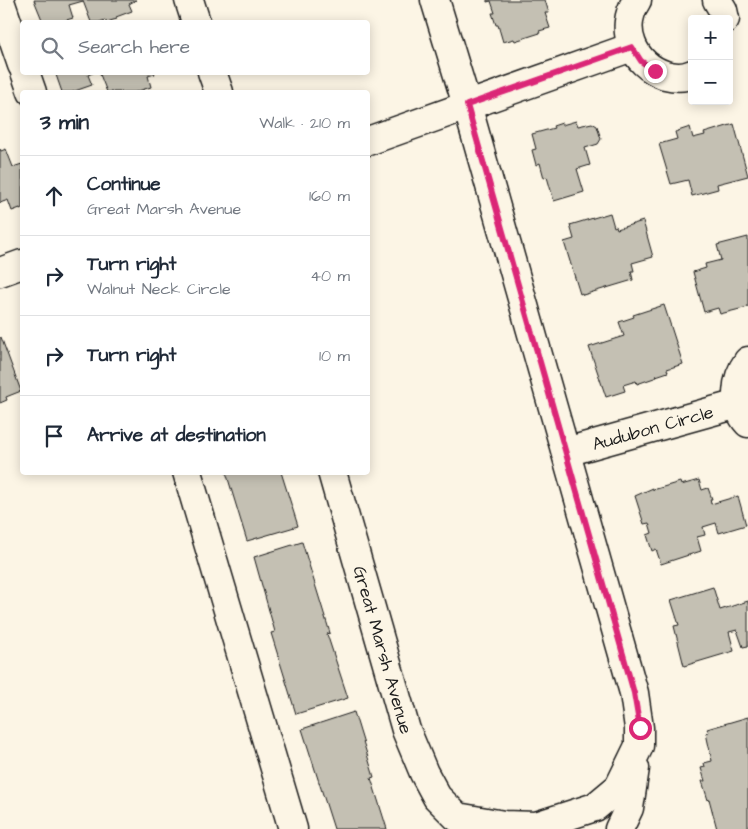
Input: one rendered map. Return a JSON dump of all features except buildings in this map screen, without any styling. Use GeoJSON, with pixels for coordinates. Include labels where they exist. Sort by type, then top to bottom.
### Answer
{"type":"FeatureCollection","features":[{"type":"Feature","properties":{"kind":"street"},"geometry":{"type":"LineString","coordinates":[[189,0],[195,20]]}},
{"type":"Feature","properties":{"kind":"street","name":"Great Marsh Avenue"},"geometry":{"type":"LineString","coordinates":[[435,0],[467,105],[634,693],[640,728],[639,746],[629,808],[619,829]]}},
{"type":"Feature","properties":{"kind":"street"},"geometry":{"type":"LineString","coordinates":[[637,0],[630,16],[628,31],[632,47],[641,61],[655,71],[670,76],[688,74]]}},
{"type":"Feature","properties":{"kind":"street"},"geometry":{"type":"LineString","coordinates":[[717,0],[724,15]]}},
{"type":"Feature","properties":{"kind":"street"},"geometry":{"type":"LineString","coordinates":[[0,1],[20,59]]}},
{"type":"Feature","properties":{"kind":"street"},"geometry":{"type":"LineString","coordinates":[[370,140],[632,47]]}},
{"type":"Feature","properties":{"kind":"street"},"geometry":{"type":"LineString","coordinates":[[26,75],[31,90]]}},
{"type":"Feature","properties":{"kind":"street"},"geometry":{"type":"LineString","coordinates":[[213,75],[218,90]]}},
{"type":"Feature","properties":{"kind":"street"},"geometry":{"type":"LineString","coordinates":[[0,272],[20,265]]}},
{"type":"Feature","properties":{"kind":"street","name":"Audubon Circle"},"geometry":{"type":"LineString","coordinates":[[566,452],[743,413],[737,388],[741,371],[748,361]]}},
{"type":"Feature","properties":{"kind":"street"},"geometry":{"type":"LineString","coordinates":[[188,475],[293,829]]}},
{"type":"Feature","properties":{"kind":"street","name":"Great Marsh Avenue"},"geometry":{"type":"LineString","coordinates":[[333,475],[406,730],[424,773],[437,797],[456,825],[536,826],[595,807],[620,787],[639,746]]}},
{"type":"Feature","properties":{"kind":"route"},"geometry":{"type":"LineString","coordinates":[[640,728],[634,693],[467,105],[632,47],[641,61],[655,71]]}}]}
